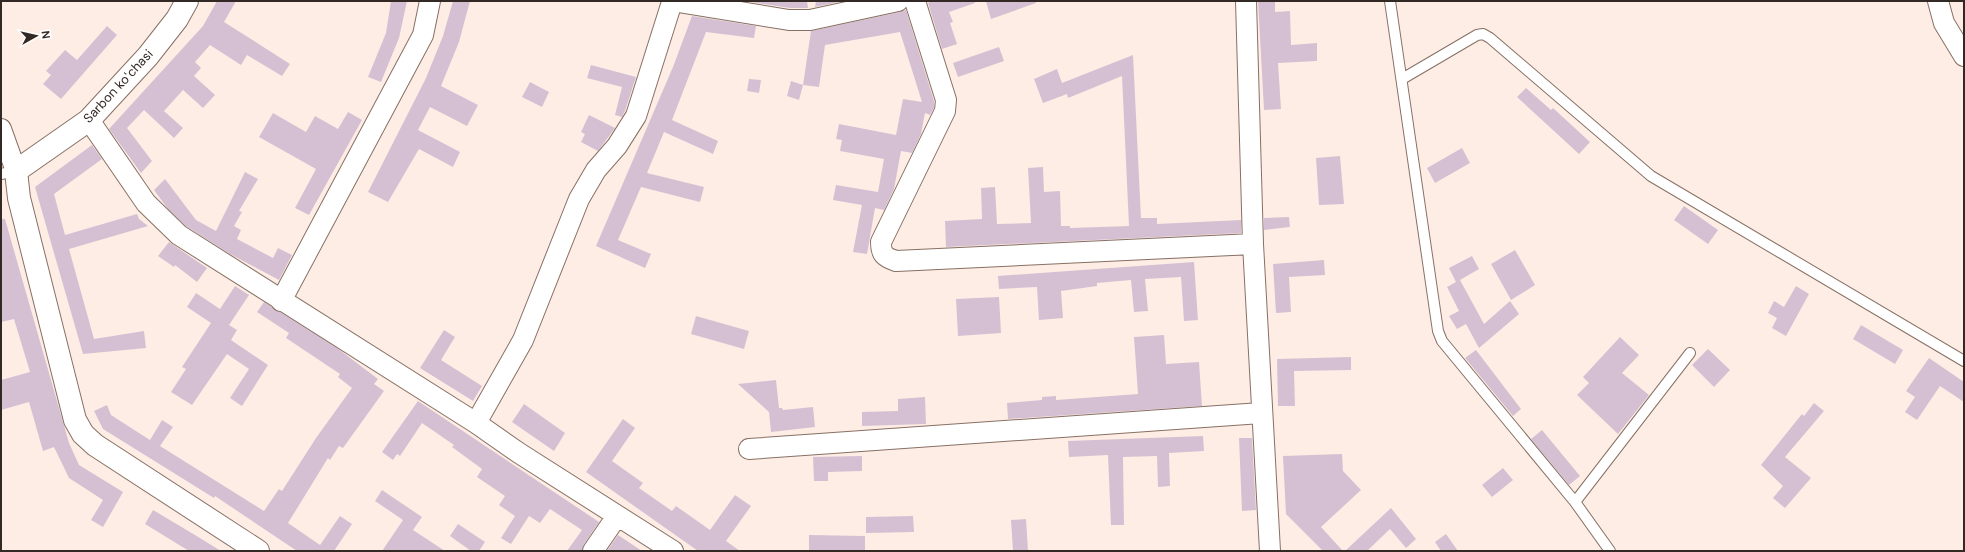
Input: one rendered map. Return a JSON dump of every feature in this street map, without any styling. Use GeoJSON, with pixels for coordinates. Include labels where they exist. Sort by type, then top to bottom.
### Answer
{"type":"FeatureCollection","features":[{"type":"Feature","properties":{"kind":"street","name":"Sarbon koʻchasi"},"geometry":{"type":"LineString","coordinates":[[9,173],[89,120],[148,56],[177,19],[187,1]]}},
{"type":"Feature","properties":{"kind":"street"},"geometry":{"type":"LineString","coordinates":[[280,301],[423,35],[430,1]]}},
{"type":"Feature","properties":{"kind":"street"},"geometry":{"type":"LineString","coordinates":[[476,423],[523,340],[580,199],[596,170],[618,146],[636,116],[672,2],[788,20],[810,20],[898,1]]}},
{"type":"Feature","properties":{"kind":"street"},"geometry":{"type":"LineString","coordinates":[[915,1],[946,100],[945,111],[881,242],[881,251],[885,257],[896,261],[1254,244]]}},
{"type":"Feature","properties":{"kind":"street"},"geometry":{"type":"LineString","coordinates":[[1246,1],[1261,413],[1270,551]]}},
{"type":"Feature","properties":{"kind":"street"},"geometry":{"type":"LineString","coordinates":[[1938,1],[1944,23],[1964,56]]}},
{"type":"Feature","properties":{"kind":"street"},"geometry":{"type":"LineString","coordinates":[[89,120],[146,203],[178,235],[280,301],[476,423],[519,453],[673,551]]}},
{"type":"Feature","properties":{"kind":"street"},"geometry":{"type":"LineString","coordinates":[[1,129],[9,173],[19,198],[74,420],[83,434],[95,445],[258,551]]}},
{"type":"Feature","properties":{"kind":"street"},"geometry":{"type":"LineString","coordinates":[[749,449],[1261,413]]}},
{"type":"Feature","properties":{"kind":"street"},"geometry":{"type":"LineString","coordinates":[[593,551],[617,516]]}},
{"type":"Feature","properties":{"kind":"lane"},"geometry":{"type":"LineString","coordinates":[[1390,1],[1438,331],[1442,341],[1575,502],[1610,551]]}},
{"type":"Feature","properties":{"kind":"lane"},"geometry":{"type":"LineString","coordinates":[[1402,79],[1476,35],[1483,34],[1490,38],[1651,176],[1964,361]]}},
{"type":"Feature","properties":{"kind":"lane"},"geometry":{"type":"LineString","coordinates":[[1575,502],[1690,353]]}},
{"type":"Feature","properties":{"kind":"building"},"geometry":{"type":"Polygon","coordinates":[[[217,1],[236,1],[224,22],[290,64],[282,76],[247,55],[241,65],[210,45],[195,62],[201,68],[194,76],[215,95],[203,108],[183,90],[164,111],[183,128],[174,138],[144,110],[127,128],[152,161],[141,173],[109,129],[203,26],[217,1]]]}},
{"type":"Feature","properties":{"kind":"building"},"geometry":{"type":"Polygon","coordinates":[[[391,1],[407,1],[399,38],[381,82],[368,77],[386,33],[391,1]]]}},
{"type":"Feature","properties":{"kind":"building"},"geometry":{"type":"Polygon","coordinates":[[[453,1],[470,1],[459,42],[441,86],[478,105],[467,126],[430,107],[418,130],[460,152],[453,167],[419,149],[388,202],[368,192],[426,78],[443,36],[453,1]]]}},
{"type":"Feature","properties":{"kind":"building"},"geometry":{"type":"Polygon","coordinates":[[[744,1],[807,1],[808,8],[790,8],[744,1]]]}},
{"type":"Feature","properties":{"kind":"building"},"geometry":{"type":"Polygon","coordinates":[[[816,1],[844,1],[815,7],[816,1]]]}},
{"type":"Feature","properties":{"kind":"building"},"geometry":{"type":"Polygon","coordinates":[[[932,1],[975,1],[975,3],[949,12],[953,22],[950,23],[957,44],[942,49],[928,3],[932,1]]]}},
{"type":"Feature","properties":{"kind":"building"},"geometry":{"type":"Polygon","coordinates":[[[986,1],[1036,1],[1036,3],[991,19],[986,1]]]}},
{"type":"Feature","properties":{"kind":"building"},"geometry":{"type":"Polygon","coordinates":[[[1258,1],[1275,1],[1275,12],[1290,11],[1291,45],[1317,43],[1317,61],[1278,63],[1281,109],[1264,110],[1258,1]]]}},
{"type":"Feature","properties":{"kind":"building"},"geometry":{"type":"Polygon","coordinates":[[[906,10],[934,101],[934,108],[930,115],[925,113],[921,134],[912,153],[901,151],[894,189],[884,210],[875,208],[867,254],[853,252],[862,205],[833,200],[836,185],[878,192],[884,159],[840,151],[842,140],[836,139],[839,124],[896,135],[903,99],[922,102],[900,32],[825,45],[819,87],[803,85],[811,31],[906,10]]]}},
{"type":"Feature","properties":{"kind":"building"},"geometry":{"type":"Polygon","coordinates":[[[692,16],[756,26],[754,38],[706,32],[672,120],[718,141],[713,154],[664,132],[647,173],[704,187],[700,202],[641,187],[618,240],[651,254],[645,268],[596,246],[673,67],[692,16]]]}},
{"type":"Feature","properties":{"kind":"building"},"geometry":{"type":"Polygon","coordinates":[[[107,26],[117,35],[61,99],[43,84],[51,75],[46,71],[65,50],[77,60],[107,26]]]}},
{"type":"Feature","properties":{"kind":"building"},"geometry":{"type":"Polygon","coordinates":[[[999,47],[1004,61],[958,77],[953,63],[999,47]]]}},
{"type":"Feature","properties":{"kind":"building"},"geometry":{"type":"Polygon","coordinates":[[[1133,55],[1141,218],[1157,218],[1157,224],[1241,220],[1241,233],[946,247],[945,221],[982,219],[981,188],[995,187],[997,224],[1031,223],[1028,168],[1043,167],[1044,192],[1060,191],[1061,226],[1070,226],[1070,228],[1129,226],[1122,76],[1068,98],[1067,94],[1043,103],[1034,79],[1057,69],[1062,83],[1133,55]]]}},
{"type":"Feature","properties":{"kind":"building"},"geometry":{"type":"Polygon","coordinates":[[[591,65],[636,77],[622,117],[615,115],[622,87],[587,78],[591,65]]]}},
{"type":"Feature","properties":{"kind":"building"},"geometry":{"type":"Polygon","coordinates":[[[749,79],[761,80],[759,93],[747,91],[749,79]]]}},
{"type":"Feature","properties":{"kind":"building"},"geometry":{"type":"Polygon","coordinates":[[[791,81],[803,85],[799,100],[787,96],[791,81]]]}},
{"type":"Feature","properties":{"kind":"building"},"geometry":{"type":"Polygon","coordinates":[[[530,82],[549,92],[542,107],[522,97],[530,82]]]}},
{"type":"Feature","properties":{"kind":"building"},"geometry":{"type":"Polygon","coordinates":[[[1526,88],[1551,110],[1553,108],[1590,142],[1579,154],[1517,97],[1526,88]]]}},
{"type":"Feature","properties":{"kind":"building"},"geometry":{"type":"Polygon","coordinates":[[[348,112],[362,120],[309,215],[295,208],[316,169],[259,137],[273,113],[306,132],[315,116],[338,129],[348,112]]]}},
{"type":"Feature","properties":{"kind":"building"},"geometry":{"type":"Polygon","coordinates":[[[589,115],[615,128],[598,151],[581,142],[585,134],[581,132],[589,115]]]}},
{"type":"Feature","properties":{"kind":"building"},"geometry":{"type":"Polygon","coordinates":[[[92,145],[102,159],[54,194],[65,235],[137,214],[139,219],[148,226],[69,249],[94,339],[144,331],[146,348],[83,354],[35,187],[92,145]]]}},
{"type":"Feature","properties":{"kind":"building"},"geometry":{"type":"Polygon","coordinates":[[[1462,148],[1470,163],[1435,183],[1427,168],[1462,148]]]}},
{"type":"Feature","properties":{"kind":"building"},"geometry":{"type":"Polygon","coordinates":[[[1340,156],[1344,204],[1319,205],[1316,158],[1340,156]]]}},
{"type":"Feature","properties":{"kind":"building"},"geometry":{"type":"Polygon","coordinates":[[[245,172],[258,179],[239,211],[242,212],[234,226],[241,230],[237,239],[273,258],[278,248],[292,255],[279,280],[230,254],[186,226],[168,209],[154,190],[165,179],[196,220],[216,231],[245,172]]]}},
{"type":"Feature","properties":{"kind":"building"},"geometry":{"type":"Polygon","coordinates":[[[1684,206],[1718,230],[1708,244],[1674,220],[1684,206]]]}},
{"type":"Feature","properties":{"kind":"building"},"geometry":{"type":"Polygon","coordinates":[[[1289,217],[1290,227],[1264,230],[1264,218],[1289,217]]]}},
{"type":"Feature","properties":{"kind":"building"},"geometry":{"type":"Polygon","coordinates":[[[1,219],[5,219],[69,443],[79,465],[123,492],[103,527],[91,520],[103,500],[69,478],[54,447],[43,451],[29,402],[1,410],[1,380],[30,372],[14,319],[1,322],[1,219]]]}},
{"type":"Feature","properties":{"kind":"building"},"geometry":{"type":"Polygon","coordinates":[[[169,242],[207,268],[197,282],[175,265],[174,267],[158,256],[169,242]]]}},
{"type":"Feature","properties":{"kind":"building"},"geometry":{"type":"Polygon","coordinates":[[[1515,250],[1535,285],[1511,300],[1491,264],[1515,250]]]}},
{"type":"Feature","properties":{"kind":"building"},"geometry":{"type":"Polygon","coordinates":[[[1472,256],[1479,269],[1460,280],[1484,324],[1510,301],[1519,314],[1479,348],[1466,324],[1457,329],[1449,316],[1459,311],[1447,287],[1456,282],[1449,268],[1472,256]]]}},
{"type":"Feature","properties":{"kind":"building"},"geometry":{"type":"Polygon","coordinates":[[[1324,260],[1325,275],[1289,277],[1291,312],[1276,313],[1273,264],[1324,260]]]}},
{"type":"Feature","properties":{"kind":"building"},"geometry":{"type":"Polygon","coordinates":[[[1194,262],[1198,320],[1184,321],[1181,277],[1145,279],[1148,311],[1134,312],[1131,280],[1097,283],[1097,286],[1061,291],[1063,318],[1039,320],[1037,287],[999,289],[998,276],[1194,262]]]}},
{"type":"Feature","properties":{"kind":"building"},"geometry":{"type":"Polygon","coordinates":[[[235,286],[249,295],[229,325],[237,330],[231,340],[268,365],[242,406],[230,398],[249,369],[227,354],[192,405],[171,392],[186,369],[182,367],[211,323],[187,307],[196,293],[220,309],[235,286]]]}},
{"type":"Feature","properties":{"kind":"building"},"geometry":{"type":"Polygon","coordinates":[[[1796,286],[1809,294],[1786,336],[1772,328],[1777,318],[1768,313],[1774,301],[1784,307],[1796,286]]]}},
{"type":"Feature","properties":{"kind":"building"},"geometry":{"type":"Polygon","coordinates":[[[999,297],[1001,333],[958,336],[956,299],[999,297]]]}},
{"type":"Feature","properties":{"kind":"building"},"geometry":{"type":"Polygon","coordinates":[[[264,302],[337,348],[378,379],[374,384],[384,391],[343,448],[339,446],[330,460],[328,458],[288,523],[320,545],[340,516],[352,524],[334,551],[297,551],[215,496],[214,498],[103,429],[94,411],[107,405],[111,415],[150,440],[162,420],[173,427],[160,446],[264,511],[279,489],[282,491],[316,438],[352,388],[338,377],[340,374],[286,338],[289,333],[257,312],[264,302]]]}},
{"type":"Feature","properties":{"kind":"building"},"geometry":{"type":"Polygon","coordinates":[[[696,316],[749,331],[744,349],[691,334],[696,316]]]}},
{"type":"Feature","properties":{"kind":"building"},"geometry":{"type":"Polygon","coordinates":[[[1861,325],[1903,350],[1895,364],[1853,339],[1861,325]]]}},
{"type":"Feature","properties":{"kind":"building"},"geometry":{"type":"Polygon","coordinates":[[[444,330],[455,337],[441,360],[482,386],[473,401],[420,368],[444,330]]]}},
{"type":"Feature","properties":{"kind":"building"},"geometry":{"type":"Polygon","coordinates":[[[1164,335],[1166,364],[1199,362],[1202,406],[1008,419],[1007,403],[1042,400],[1042,397],[1056,396],[1056,400],[1138,394],[1134,337],[1164,335]]]}},
{"type":"Feature","properties":{"kind":"building"},"geometry":{"type":"Polygon","coordinates":[[[1620,337],[1639,355],[1622,373],[1649,395],[1618,434],[1577,395],[1589,383],[1583,377],[1620,337]]]}},
{"type":"Feature","properties":{"kind":"building"},"geometry":{"type":"Polygon","coordinates":[[[1708,349],[1730,370],[1714,387],[1692,365],[1708,349]]]}},
{"type":"Feature","properties":{"kind":"building"},"geometry":{"type":"Polygon","coordinates":[[[1476,350],[1521,409],[1513,416],[1465,358],[1476,350]]]}},
{"type":"Feature","properties":{"kind":"building"},"geometry":{"type":"Polygon","coordinates":[[[1351,357],[1351,370],[1294,371],[1295,406],[1278,406],[1277,359],[1351,357]]]}},
{"type":"Feature","properties":{"kind":"building"},"geometry":{"type":"Polygon","coordinates":[[[1929,358],[1964,382],[1964,402],[1940,386],[1917,420],[1905,412],[1915,397],[1906,391],[1929,358]]]}},
{"type":"Feature","properties":{"kind":"building"},"geometry":{"type":"Polygon","coordinates":[[[776,380],[779,408],[782,408],[783,410],[813,407],[815,427],[771,432],[769,412],[738,384],[776,380]]]}},
{"type":"Feature","properties":{"kind":"building"},"geometry":{"type":"Polygon","coordinates":[[[925,397],[926,424],[862,426],[862,412],[898,411],[898,399],[925,397]]]}},
{"type":"Feature","properties":{"kind":"building"},"geometry":{"type":"Polygon","coordinates":[[[418,401],[599,522],[584,544],[582,551],[567,551],[582,530],[550,509],[540,523],[529,516],[511,544],[501,538],[515,516],[499,505],[505,496],[477,477],[482,469],[452,447],[454,445],[422,423],[400,456],[397,454],[393,460],[382,452],[418,401]]]}},
{"type":"Feature","properties":{"kind":"building"},"geometry":{"type":"Polygon","coordinates":[[[1814,403],[1824,411],[1785,457],[1811,478],[1785,508],[1773,498],[1783,486],[1761,465],[1802,414],[1804,416],[1814,403]]]}},
{"type":"Feature","properties":{"kind":"building"},"geometry":{"type":"Polygon","coordinates":[[[524,404],[565,433],[554,451],[512,422],[524,404]]]}},
{"type":"Feature","properties":{"kind":"building"},"geometry":{"type":"Polygon","coordinates":[[[623,419],[635,428],[612,461],[643,483],[639,488],[672,511],[676,506],[710,530],[735,495],[751,506],[726,541],[740,551],[698,551],[586,472],[623,419]]]}},
{"type":"Feature","properties":{"kind":"building"},"geometry":{"type":"Polygon","coordinates":[[[1542,430],[1580,476],[1569,485],[1531,439],[1542,430]]]}},
{"type":"Feature","properties":{"kind":"building"},"geometry":{"type":"Polygon","coordinates":[[[1203,436],[1204,451],[1169,453],[1170,486],[1158,487],[1157,456],[1123,457],[1124,525],[1111,525],[1108,455],[1069,457],[1068,441],[1203,436]]]}},
{"type":"Feature","properties":{"kind":"building"},"geometry":{"type":"Polygon","coordinates":[[[1239,438],[1252,438],[1256,510],[1242,511],[1239,438]]]}},
{"type":"Feature","properties":{"kind":"building"},"geometry":{"type":"Polygon","coordinates":[[[1342,454],[1343,471],[1361,490],[1321,527],[1343,551],[1323,551],[1286,514],[1283,456],[1342,454]]]}},
{"type":"Feature","properties":{"kind":"building"},"geometry":{"type":"Polygon","coordinates":[[[862,456],[862,471],[828,472],[828,481],[814,481],[813,457],[862,456]]]}},
{"type":"Feature","properties":{"kind":"building"},"geometry":{"type":"Polygon","coordinates":[[[1503,468],[1513,480],[1492,497],[1482,485],[1503,468]]]}},
{"type":"Feature","properties":{"kind":"building"},"geometry":{"type":"Polygon","coordinates":[[[382,490],[422,517],[413,530],[445,551],[382,551],[403,520],[375,501],[382,490]]]}},
{"type":"Feature","properties":{"kind":"building"},"geometry":{"type":"Polygon","coordinates":[[[1391,508],[1416,539],[1406,548],[1390,529],[1367,551],[1345,551],[1391,508]]]}},
{"type":"Feature","properties":{"kind":"building"},"geometry":{"type":"Polygon","coordinates":[[[153,510],[221,551],[189,551],[145,524],[153,510]]]}},
{"type":"Feature","properties":{"kind":"building"},"geometry":{"type":"Polygon","coordinates":[[[913,516],[914,532],[866,533],[866,517],[913,516]]]}},
{"type":"Feature","properties":{"kind":"building"},"geometry":{"type":"Polygon","coordinates":[[[1026,519],[1028,551],[1013,551],[1011,520],[1026,519]]]}},
{"type":"Feature","properties":{"kind":"building"},"geometry":{"type":"Polygon","coordinates":[[[458,524],[485,542],[479,551],[471,551],[450,536],[458,524]]]}},
{"type":"Feature","properties":{"kind":"building"},"geometry":{"type":"Polygon","coordinates":[[[1446,534],[1458,551],[1441,551],[1435,542],[1446,534]]]}},
{"type":"Feature","properties":{"kind":"building"},"geometry":{"type":"Polygon","coordinates":[[[618,535],[642,551],[607,551],[618,535]]]}},
{"type":"Feature","properties":{"kind":"building"},"geometry":{"type":"Polygon","coordinates":[[[809,535],[865,536],[865,550],[809,550],[809,535]]]}}]}
